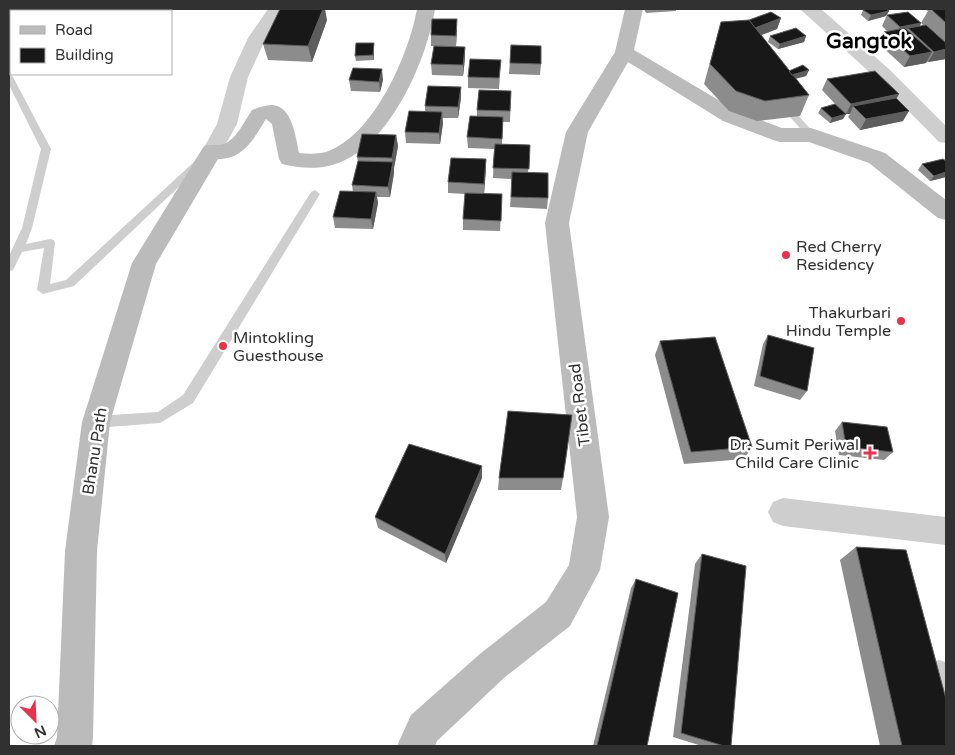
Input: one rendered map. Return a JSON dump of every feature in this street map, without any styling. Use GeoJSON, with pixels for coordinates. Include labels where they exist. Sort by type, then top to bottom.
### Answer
{"type":"FeatureCollection","features":[{"type":"Feature","properties":{"kind":"street"},"geometry":{"type":"LineString","coordinates":[[276,9],[257,38],[238,77],[227,124],[212,151],[223,153],[238,147],[259,114],[272,111],[282,122],[290,158],[310,162],[336,156],[354,144],[392,102],[405,76],[425,22],[426,9]]}},
{"type":"Feature","properties":{"kind":"street","name":"Tibet Road"},"geometry":{"type":"LineString","coordinates":[[416,746],[424,728],[493,665],[558,614],[584,570],[593,517],[557,223],[577,132],[624,52],[634,9]]}},
{"type":"Feature","properties":{"kind":"street"},"geometry":{"type":"LineString","coordinates":[[808,9],[815,12],[883,74],[946,137]]}},
{"type":"Feature","properties":{"kind":"street"},"geometry":{"type":"LineString","coordinates":[[624,52],[730,116],[780,135],[811,135],[877,158],[946,212]]}},
{"type":"Feature","properties":{"kind":"street"},"geometry":{"type":"LineString","coordinates":[[354,144],[359,160],[367,163]]}},
{"type":"Feature","properties":{"kind":"street","name":"Bhanu Path"},"geometry":{"type":"LineString","coordinates":[[73,746],[75,737],[81,551],[96,422],[144,264],[212,151]]}},
{"type":"Feature","properties":{"kind":"street"},"geometry":{"type":"LineString","coordinates":[[783,512],[946,531]]}},
{"type":"Feature","properties":{"kind":"lane"},"geometry":{"type":"LineString","coordinates":[[9,77],[46,148],[27,228],[9,267]]}},
{"type":"Feature","properties":{"kind":"lane"},"geometry":{"type":"LineString","coordinates":[[779,100],[811,135]]}},
{"type":"Feature","properties":{"kind":"lane"},"geometry":{"type":"LineString","coordinates":[[18,249],[50,243],[43,290],[70,283],[212,151]]}},
{"type":"Feature","properties":{"kind":"lane"},"geometry":{"type":"LineString","coordinates":[[96,422],[160,417],[188,398],[315,194]]}},
{"type":"Feature","properties":{"kind":"lane"},"geometry":{"type":"LineString","coordinates":[[939,668],[946,689]]}},
{"type":"Feature","properties":{"kind":"building"},"geometry":{"type":"Polygon","coordinates":[[[63,9],[112,9],[112,10],[47,10],[63,9]]]}},
{"type":"Feature","properties":{"kind":"building"},"geometry":{"type":"Polygon","coordinates":[[[280,9],[323,9],[308,46],[263,44],[280,9]]]}},
{"type":"Feature","properties":{"kind":"building"},"geometry":{"type":"Polygon","coordinates":[[[886,9],[889,11],[871,15],[863,10],[886,9]]]}},
{"type":"Feature","properties":{"kind":"building"},"geometry":{"type":"Polygon","coordinates":[[[931,9],[946,9],[946,23],[931,9]]]}},
{"type":"Feature","properties":{"kind":"building"},"geometry":{"type":"Polygon","coordinates":[[[771,12],[781,18],[755,28],[749,20],[771,12]]]}},
{"type":"Feature","properties":{"kind":"building"},"geometry":{"type":"Polygon","coordinates":[[[908,12],[921,23],[900,27],[887,15],[908,12]]]}},
{"type":"Feature","properties":{"kind":"building"},"geometry":{"type":"Polygon","coordinates":[[[432,19],[457,19],[456,36],[431,35],[432,19]]]}},
{"type":"Feature","properties":{"kind":"building"},"geometry":{"type":"Polygon","coordinates":[[[749,20],[809,95],[765,101],[736,91],[710,64],[721,22],[749,20]]]}},
{"type":"Feature","properties":{"kind":"building"},"geometry":{"type":"Polygon","coordinates":[[[926,25],[946,43],[946,49],[934,52],[908,28],[926,25]]]}},
{"type":"Feature","properties":{"kind":"building"},"geometry":{"type":"Polygon","coordinates":[[[796,28],[806,36],[780,44],[770,36],[796,28]]]}},
{"type":"Feature","properties":{"kind":"building"},"geometry":{"type":"Polygon","coordinates":[[[905,28],[932,52],[910,56],[884,32],[905,28]]]}},
{"type":"Feature","properties":{"kind":"building"},"geometry":{"type":"Polygon","coordinates":[[[356,43],[374,43],[373,55],[355,56],[356,43]]]}},
{"type":"Feature","properties":{"kind":"building"},"geometry":{"type":"Polygon","coordinates":[[[511,45],[541,46],[541,64],[510,63],[511,45]]]}},
{"type":"Feature","properties":{"kind":"building"},"geometry":{"type":"Polygon","coordinates":[[[434,46],[465,47],[463,65],[431,64],[434,46]]]}},
{"type":"Feature","properties":{"kind":"building"},"geometry":{"type":"Polygon","coordinates":[[[470,59],[501,60],[499,78],[468,77],[470,59]]]}},
{"type":"Feature","properties":{"kind":"building"},"geometry":{"type":"Polygon","coordinates":[[[803,65],[809,70],[792,75],[789,71],[803,65]]]}},
{"type":"Feature","properties":{"kind":"building"},"geometry":{"type":"Polygon","coordinates":[[[353,68],[382,69],[379,82],[349,80],[353,68]]]}},
{"type":"Feature","properties":{"kind":"building"},"geometry":{"type":"Polygon","coordinates":[[[875,71],[899,94],[851,104],[827,79],[875,71]]]}},
{"type":"Feature","properties":{"kind":"building"},"geometry":{"type":"Polygon","coordinates":[[[428,86],[461,87],[458,107],[425,106],[428,86]]]}},
{"type":"Feature","properties":{"kind":"building"},"geometry":{"type":"Polygon","coordinates":[[[479,90],[511,91],[510,111],[477,110],[479,90]]]}},
{"type":"Feature","properties":{"kind":"building"},"geometry":{"type":"Polygon","coordinates":[[[896,98],[909,111],[866,119],[853,106],[896,98]]]}},
{"type":"Feature","properties":{"kind":"building"},"geometry":{"type":"Polygon","coordinates":[[[835,104],[846,114],[832,118],[821,108],[835,104]]]}},
{"type":"Feature","properties":{"kind":"building"},"geometry":{"type":"Polygon","coordinates":[[[409,111],[442,112],[439,133],[405,132],[409,111]]]}},
{"type":"Feature","properties":{"kind":"building"},"geometry":{"type":"Polygon","coordinates":[[[470,116],[503,117],[502,139],[467,137],[470,116]]]}},
{"type":"Feature","properties":{"kind":"building"},"geometry":{"type":"Polygon","coordinates":[[[362,134],[396,135],[392,158],[357,157],[362,134]]]}},
{"type":"Feature","properties":{"kind":"building"},"geometry":{"type":"Polygon","coordinates":[[[495,144],[530,145],[529,169],[493,168],[495,144]]]}},
{"type":"Feature","properties":{"kind":"building"},"geometry":{"type":"Polygon","coordinates":[[[451,158],[486,159],[484,184],[448,182],[451,158]]]}},
{"type":"Feature","properties":{"kind":"building"},"geometry":{"type":"Polygon","coordinates":[[[943,159],[946,161],[946,172],[934,176],[922,164],[943,159]]]}},
{"type":"Feature","properties":{"kind":"building"},"geometry":{"type":"Polygon","coordinates":[[[358,161],[393,162],[388,187],[352,185],[358,161]]]}},
{"type":"Feature","properties":{"kind":"building"},"geometry":{"type":"Polygon","coordinates":[[[512,172],[548,173],[548,198],[511,197],[512,172]]]}},
{"type":"Feature","properties":{"kind":"building"},"geometry":{"type":"Polygon","coordinates":[[[340,191],[376,192],[371,219],[333,217],[340,191]]]}},
{"type":"Feature","properties":{"kind":"building"},"geometry":{"type":"Polygon","coordinates":[[[465,193],[502,194],[501,221],[463,219],[465,193]]]}},
{"type":"Feature","properties":{"kind":"building"},"geometry":{"type":"Polygon","coordinates":[[[768,335],[814,348],[807,391],[760,376],[768,335]]]}},
{"type":"Feature","properties":{"kind":"building"},"geometry":{"type":"Polygon","coordinates":[[[715,337],[752,447],[691,452],[660,341],[715,337]]]}},
{"type":"Feature","properties":{"kind":"building"},"geometry":{"type":"Polygon","coordinates":[[[508,411],[572,415],[563,478],[499,478],[508,411]]]}},
{"type":"Feature","properties":{"kind":"building"},"geometry":{"type":"Polygon","coordinates":[[[842,422],[887,427],[893,452],[846,447],[842,422]]]}},
{"type":"Feature","properties":{"kind":"building"},"geometry":{"type":"Polygon","coordinates":[[[409,444],[482,466],[445,554],[375,517],[409,444]]]}},
{"type":"Feature","properties":{"kind":"building"},"geometry":{"type":"Polygon","coordinates":[[[856,547],[906,550],[946,699],[946,746],[902,746],[856,547]]]}},
{"type":"Feature","properties":{"kind":"building"},"geometry":{"type":"Polygon","coordinates":[[[702,554],[746,566],[731,746],[724,746],[681,733],[702,554]]]}},
{"type":"Feature","properties":{"kind":"building"},"geometry":{"type":"Polygon","coordinates":[[[636,579],[678,593],[647,746],[597,746],[636,579]]]}},
{"type":"Feature","properties":{"kind":"place","name":"Red Cherry Residency"},"geometry":{"type":"Point","coordinates":[786,255]}},
{"type":"Feature","properties":{"kind":"place","name":"Thakurbari Hindu Temple"},"geometry":{"type":"Point","coordinates":[901,321]}},
{"type":"Feature","properties":{"kind":"place","name":"Mintokling Guesthouse"},"geometry":{"type":"Point","coordinates":[223,346]}},
{"type":"Feature","properties":{"kind":"place","name":"Dr. Sumit Periwal Child Care Clinic"},"geometry":{"type":"Point","coordinates":[870,453]}},
{"type":"Feature","properties":{"kind":"district","name":"Gangtok"},"geometry":{"type":"Point","coordinates":[869,41]}}]}
